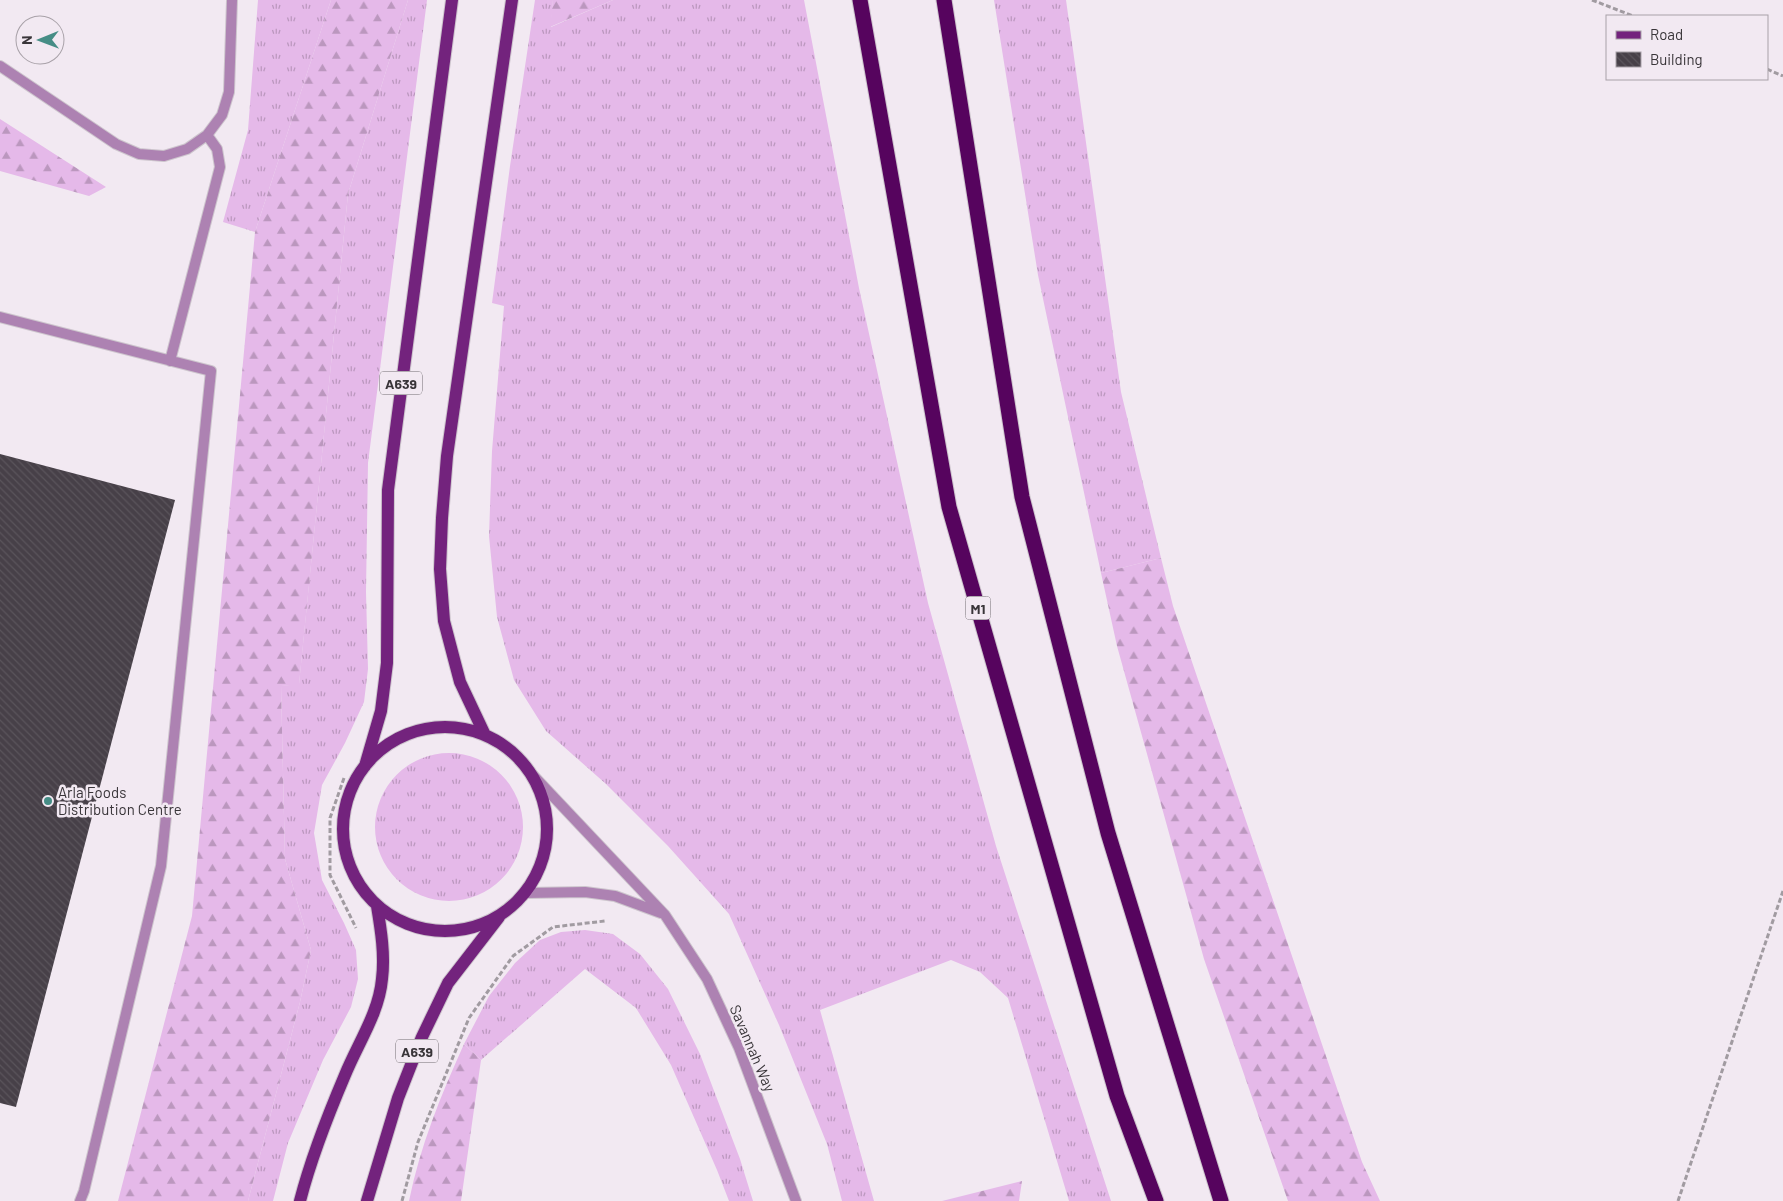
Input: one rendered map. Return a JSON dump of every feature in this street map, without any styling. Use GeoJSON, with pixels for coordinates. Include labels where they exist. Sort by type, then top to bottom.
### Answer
{"type":"FeatureCollection","features":[{"type":"Feature","properties":{"kind":"highway","name":"M1"},"geometry":{"type":"LineString","coordinates":[[860,0],[949,507],[1117,1096],[1156,1201]]}},
{"type":"Feature","properties":{"kind":"highway"},"geometry":{"type":"LineString","coordinates":[[944,0],[1022,497],[1108,832],[1221,1201]]}},
{"type":"Feature","properties":{"kind":"main road","name":"A639"},"geometry":{"type":"LineString","coordinates":[[365,766],[381,711],[385,682],[387,663],[388,490],[452,0]]}},
{"type":"Feature","properties":{"kind":"main road"},"geometry":{"type":"LineString","coordinates":[[485,735],[460,682],[444,621],[440,569],[447,456],[512,0]]}},
{"type":"Feature","properties":{"kind":"main road"},"geometry":{"type":"LineString","coordinates":[[433,728],[460,728],[485,735],[510,750],[530,772],[543,798],[548,827],[543,862],[526,893],[499,917],[459,931],[415,928],[377,906],[358,883],[346,854],[343,823],[350,793],[365,766],[384,748],[407,734],[433,728]]}},
{"type":"Feature","properties":{"kind":"main road"},"geometry":{"type":"LineString","coordinates":[[300,1201],[307,1175],[345,1075],[374,1013],[382,980],[383,946],[377,906]]}},
{"type":"Feature","properties":{"kind":"main road","name":"A639"},"geometry":{"type":"LineString","coordinates":[[367,1201],[398,1098],[422,1037],[448,983],[499,917]]}},
{"type":"Feature","properties":{"kind":"street"},"geometry":{"type":"LineString","coordinates":[[0,66],[116,144],[139,154],[164,156],[179,152],[187,149],[207,135],[222,115],[229,92],[232,0]]}},
{"type":"Feature","properties":{"kind":"street"},"geometry":{"type":"LineString","coordinates":[[170,361],[220,167],[217,149],[207,135]]}},
{"type":"Feature","properties":{"kind":"street"},"geometry":{"type":"LineString","coordinates":[[0,317],[211,371],[161,866],[80,1201]]}},
{"type":"Feature","properties":{"kind":"street","name":"Savannah Way"},"geometry":{"type":"LineString","coordinates":[[530,772],[665,915],[707,979],[739,1048],[796,1201]]}},
{"type":"Feature","properties":{"kind":"street"},"geometry":{"type":"LineString","coordinates":[[526,893],[585,892],[615,896],[665,915]]}},
{"type":"Feature","properties":{"kind":"path"},"geometry":{"type":"LineString","coordinates":[[1592,0],[1630,15]]}},
{"type":"Feature","properties":{"kind":"path"},"geometry":{"type":"LineString","coordinates":[[1768,69],[1783,76]]}},
{"type":"Feature","properties":{"kind":"path"},"geometry":{"type":"LineString","coordinates":[[346,774],[330,818],[330,875],[356,929]]}},
{"type":"Feature","properties":{"kind":"path"},"geometry":{"type":"LineString","coordinates":[[1678,1201],[1783,891]]}},
{"type":"Feature","properties":{"kind":"path"},"geometry":{"type":"LineString","coordinates":[[402,1201],[418,1142],[469,1018],[513,956],[553,927],[605,921]]}},
{"type":"Feature","properties":{"kind":"green space"},"geometry":{"type":"Polygon","coordinates":[[[258,0],[331,0],[255,232],[223,222],[248,130],[258,0]]]}},
{"type":"Feature","properties":{"kind":"green space"},"geometry":{"type":"Polygon","coordinates":[[[331,0],[408,0],[348,194],[299,685],[281,686],[285,859],[311,950],[300,1002],[248,1201],[118,1201],[192,916],[255,232],[331,0]]]}},
{"type":"Feature","properties":{"kind":"green space"},"geometry":{"type":"Polygon","coordinates":[[[408,0],[427,0],[368,463],[366,592],[368,669],[364,702],[345,743],[322,785],[314,833],[322,880],[356,950],[358,979],[351,1007],[323,1060],[288,1143],[273,1201],[248,1201],[300,1002],[311,950],[285,859],[281,686],[299,684],[348,194],[408,0]]]}},
{"type":"Feature","properties":{"kind":"green space"},"geometry":{"type":"Polygon","coordinates":[[[535,0],[553,0],[551,27],[613,0],[804,0],[859,288],[928,603],[996,846],[1111,1201],[1069,1201],[1008,998],[980,972],[951,960],[820,1010],[874,1201],[842,1201],[827,1144],[779,1025],[729,914],[668,846],[606,784],[546,731],[514,680],[497,617],[489,536],[492,451],[504,306],[492,303],[535,0]]]}},
{"type":"Feature","properties":{"kind":"green space"},"geometry":{"type":"Polygon","coordinates":[[[553,0],[613,0],[550,27],[553,0]]]}},
{"type":"Feature","properties":{"kind":"green space"},"geometry":{"type":"Polygon","coordinates":[[[994,0],[1066,0],[1121,392],[1161,558],[1101,573],[1038,275],[994,0]]]}},
{"type":"Feature","properties":{"kind":"green space"},"geometry":{"type":"Polygon","coordinates":[[[0,119],[106,187],[89,196],[0,171],[0,119]]]}},
{"type":"Feature","properties":{"kind":"green space"},"geometry":{"type":"Polygon","coordinates":[[[1161,558],[1173,606],[1362,1162],[1380,1201],[1288,1201],[1204,959],[1117,646],[1101,573],[1161,558]]]}},
{"type":"Feature","properties":{"kind":"green space"},"geometry":{"type":"Polygon","coordinates":[[[449,753],[464,754],[477,758],[502,774],[518,799],[522,812],[522,842],[518,855],[502,880],[477,896],[464,900],[449,901],[434,900],[421,896],[396,880],[380,855],[376,842],[375,827],[376,812],[380,799],[396,774],[421,758],[434,754],[449,753]]]}},
{"type":"Feature","properties":{"kind":"green space"},"geometry":{"type":"Polygon","coordinates":[[[585,930],[613,934],[640,954],[668,989],[700,1054],[740,1159],[753,1201],[729,1201],[671,1065],[636,1008],[585,969],[481,1060],[464,1044],[489,996],[515,963],[540,940],[561,932],[585,930]]]}},
{"type":"Feature","properties":{"kind":"green space"},"geometry":{"type":"Polygon","coordinates":[[[464,1044],[481,1060],[461,1201],[409,1201],[419,1160],[432,1121],[464,1044]]]}},
{"type":"Feature","properties":{"kind":"green space"},"geometry":{"type":"Polygon","coordinates":[[[1022,1181],[1019,1201],[942,1201],[1022,1181]]]}},
{"type":"Feature","properties":{"kind":"building","name":"Arla Foods Distribution Centre"},"geometry":{"type":"Polygon","coordinates":[[[0,454],[175,500],[16,1107],[0,1103],[0,454]]]}},
{"type":"Feature","properties":{"kind":"place","name":"Arla Foods Distribution Centre"},"geometry":{"type":"Point","coordinates":[48,801]}}]}
